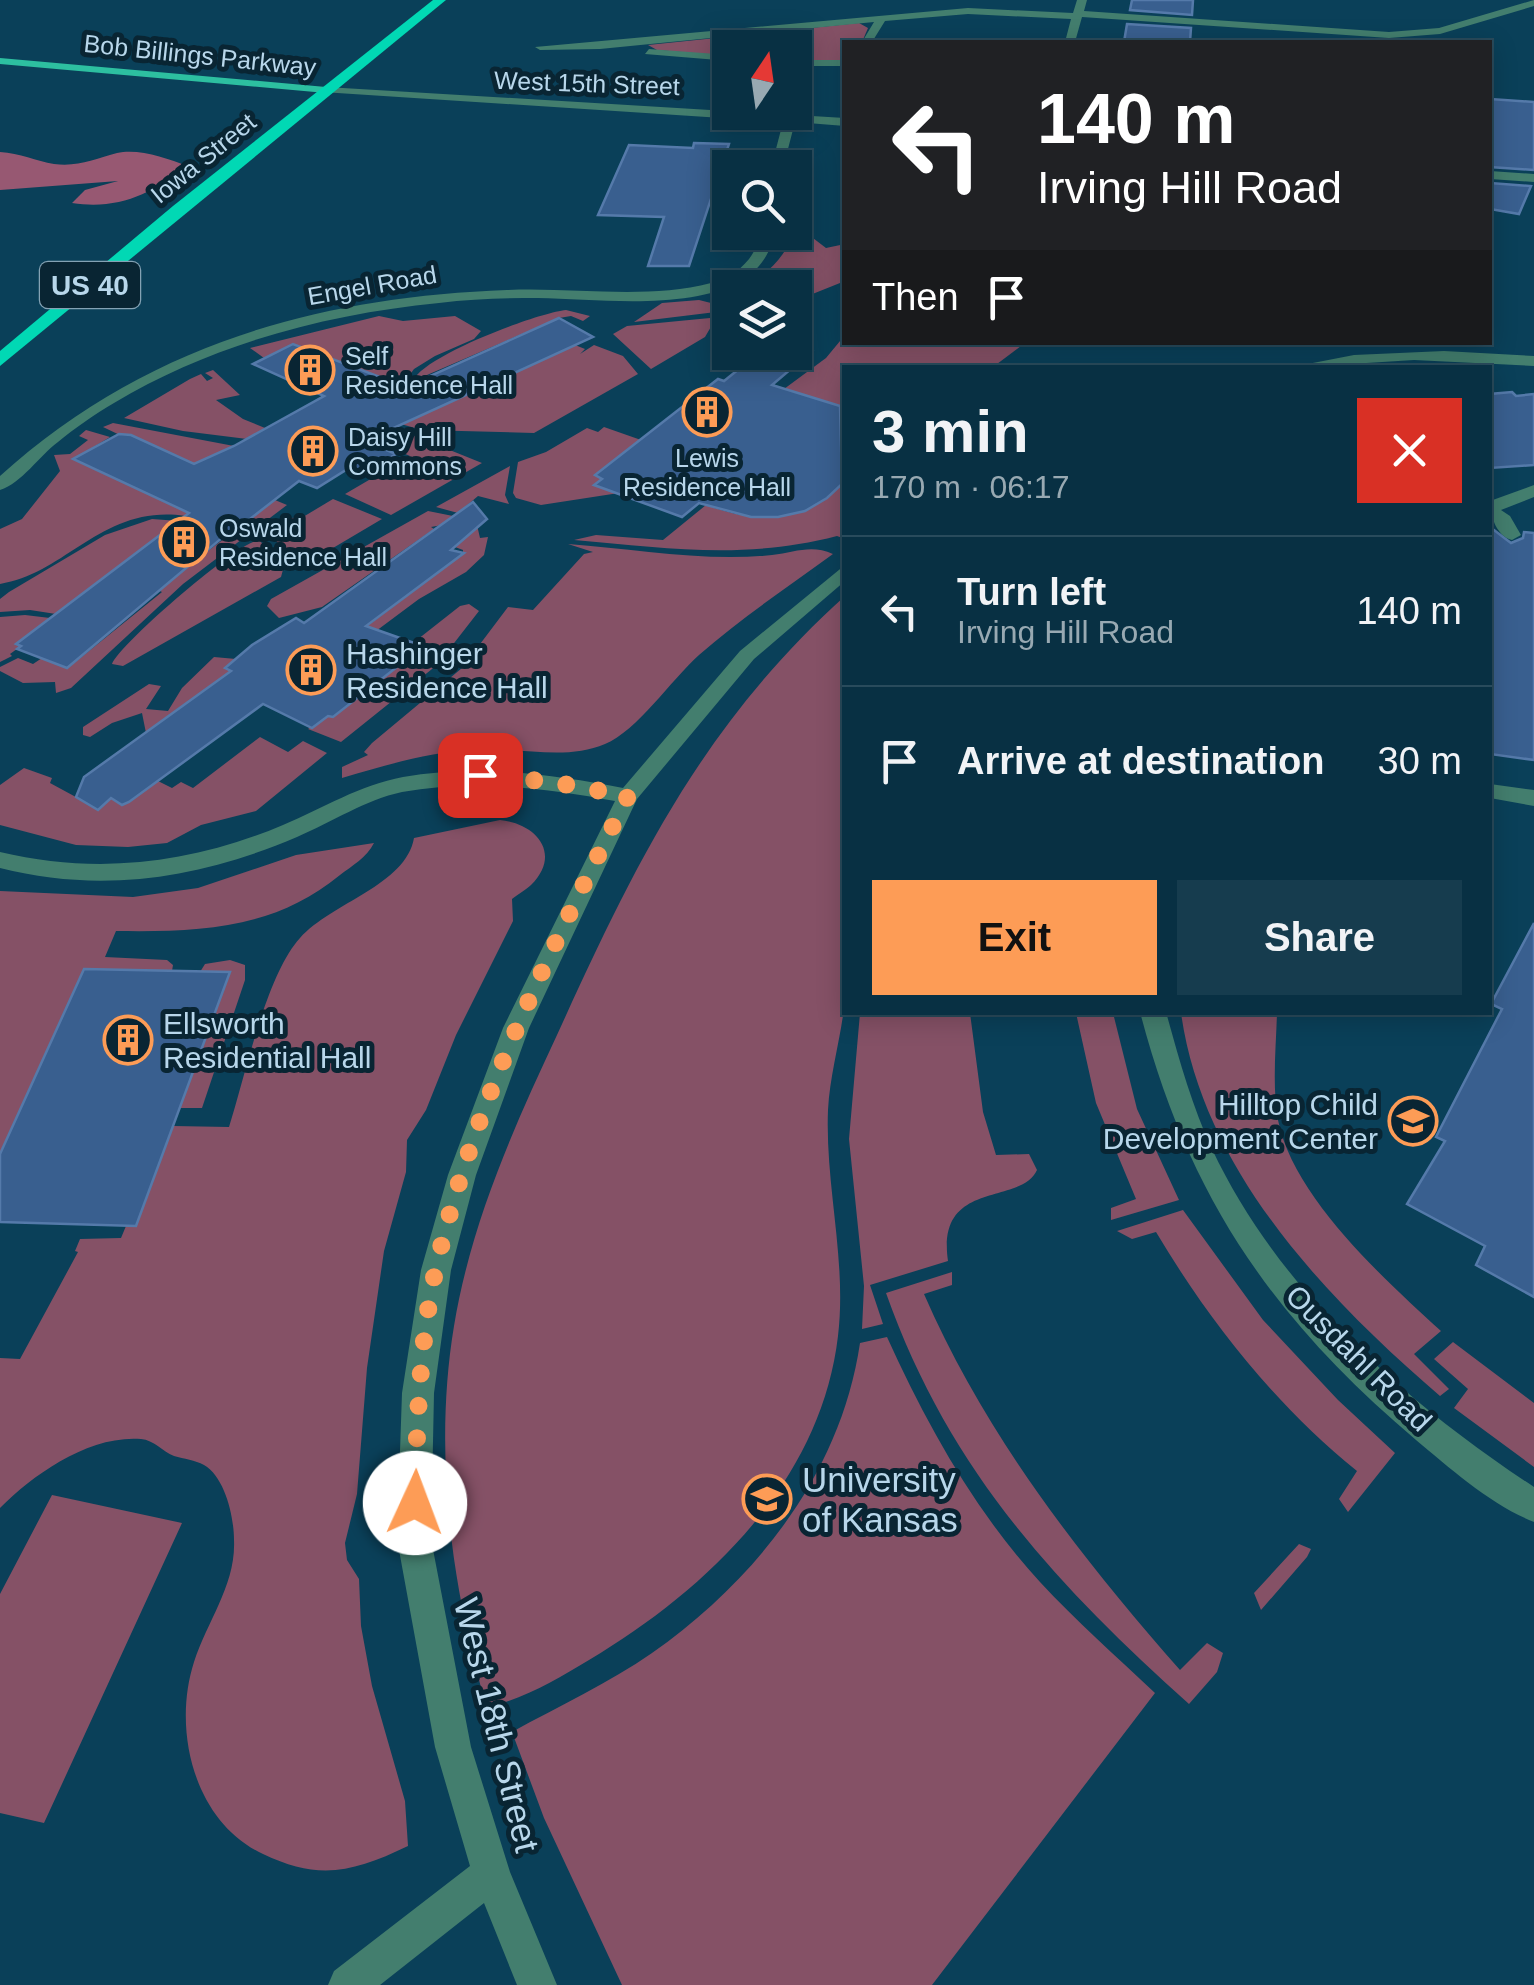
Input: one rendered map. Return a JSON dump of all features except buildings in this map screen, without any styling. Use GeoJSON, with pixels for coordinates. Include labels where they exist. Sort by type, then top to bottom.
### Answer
{"type":"FeatureCollection","features":[{"type":"Feature","properties":{"kind":"highway","name":"Iowa Street"},"geometry":{"type":"LineString","coordinates":[[0,360],[440,0]]}},
{"type":"Feature","properties":{"kind":"main road","name":"Bob Billings Parkway"},"geometry":{"type":"LineString","coordinates":[[0,48],[50,55],[68,64]]}},
{"type":"Feature","properties":{"kind":"main road","name":"Bob Billings Parkway"},"geometry":{"type":"LineString","coordinates":[[0,61],[68,64],[326,90]]}},
{"type":"Feature","properties":{"kind":"street"},"geometry":{"type":"LineString","coordinates":[[1071,40],[1082,0]]}},
{"type":"Feature","properties":{"kind":"street"},"geometry":{"type":"LineString","coordinates":[[600,46],[983,11],[1389,35],[1440,31],[1534,3]]}},
{"type":"Feature","properties":{"kind":"street"},"geometry":{"type":"LineString","coordinates":[[868,40],[882,18]]}},
{"type":"Feature","properties":{"kind":"street"},"geometry":{"type":"LineString","coordinates":[[642,40],[642,49],[652,52]]}},
{"type":"Feature","properties":{"kind":"street"},"geometry":{"type":"LineString","coordinates":[[540,46],[600,46],[712,57]]}},
{"type":"Feature","properties":{"kind":"street"},"geometry":{"type":"LineString","coordinates":[[812,64],[842,63]]}},
{"type":"Feature","properties":{"kind":"street","name":"West 15th Street"},"geometry":{"type":"LineString","coordinates":[[326,90],[712,113]]}},
{"type":"Feature","properties":{"kind":"street","name":"West 15th Street"},"geometry":{"type":"LineString","coordinates":[[812,120],[842,122]]}},
{"type":"Feature","properties":{"kind":"street"},"geometry":{"type":"LineString","coordinates":[[1492,175],[1534,178]]}},
{"type":"Feature","properties":{"kind":"street","name":"Engel Road"},"geometry":{"type":"LineString","coordinates":[[0,485],[37,449],[96,407],[176,366],[256,335],[352,311],[443,298],[674,292],[714,287],[740,276],[757,263],[762,250]]}},
{"type":"Feature","properties":{"kind":"street"},"geometry":{"type":"LineString","coordinates":[[1311,365],[1346,359],[1416,356],[1534,362]]}},
{"type":"Feature","properties":{"kind":"street"},"geometry":{"type":"LineString","coordinates":[[1501,514],[1533,492]]}},
{"type":"Feature","properties":{"kind":"street","name":"West 18th Street"},"geometry":{"type":"LineString","coordinates":[[537,1985],[491,1873],[453,1747],[414,1539],[421,1376],[436,1270],[468,1157],[516,1028],[628,796],[747,656],[842,575]]}},
{"type":"Feature","properties":{"kind":"street"},"geometry":{"type":"LineString","coordinates":[[0,860],[39,870],[94,874],[154,870],[216,859],[398,786],[480,775],[552,782],[628,796]]}},
{"type":"Feature","properties":{"kind":"street"},"geometry":{"type":"LineString","coordinates":[[1492,791],[1534,798]]}},
{"type":"Feature","properties":{"kind":"street","name":"Ousdahl Road"},"geometry":{"type":"LineString","coordinates":[[1154,1015],[1169,1074],[1211,1176],[1283,1284],[1392,1399],[1491,1479],[1534,1506]]}},
{"type":"Feature","properties":{"kind":"street"},"geometry":{"type":"LineString","coordinates":[[348,1985],[491,1873]]}},
{"type":"Feature","properties":{"kind":"shaded area"},"geometry":{"type":"Polygon","coordinates":[[[859,23],[868,28],[863,40],[842,40],[840,61],[812,61],[812,30],[792,30],[859,23]]]}},
{"type":"Feature","properties":{"kind":"shaded area"},"geometry":{"type":"Polygon","coordinates":[[[712,38],[712,55],[657,50],[648,45],[712,38]]]}},
{"type":"Feature","properties":{"kind":"shaded area"},"geometry":{"type":"Polygon","coordinates":[[[0,152],[63,165],[134,152],[187,166],[134,198],[89,205],[72,203],[85,190],[118,181],[0,190],[0,152]]]}},
{"type":"Feature","properties":{"kind":"shaded area"},"geometry":{"type":"Polygon","coordinates":[[[812,237],[826,248],[842,245],[842,282],[812,294],[812,270],[768,270],[785,250],[812,250],[812,237]]]}},
{"type":"Feature","properties":{"kind":"shaded area"},"geometry":{"type":"Polygon","coordinates":[[[699,300],[711,303],[712,312],[634,322],[662,303],[699,300]]]}},
{"type":"Feature","properties":{"kind":"shaded area"},"geometry":{"type":"Polygon","coordinates":[[[566,310],[590,316],[583,321],[571,316],[559,318],[413,381],[421,371],[458,348],[507,327],[566,310]]]}},
{"type":"Feature","properties":{"kind":"shaded area"},"geometry":{"type":"Polygon","coordinates":[[[379,316],[403,321],[455,316],[481,331],[474,339],[414,369],[406,380],[410,386],[401,389],[293,344],[264,358],[250,348],[379,316]]]}},
{"type":"Feature","properties":{"kind":"shaded area"},"geometry":{"type":"Polygon","coordinates":[[[712,319],[705,337],[651,369],[613,334],[627,326],[712,319]]]}},
{"type":"Feature","properties":{"kind":"shaded area"},"geometry":{"type":"Polygon","coordinates":[[[842,339],[842,345],[1022,345],[996,365],[842,365],[842,406],[784,389],[842,339]]]}},
{"type":"Feature","properties":{"kind":"shaded area"},"geometry":{"type":"Polygon","coordinates":[[[575,345],[585,349],[580,354],[594,345],[623,356],[638,374],[534,433],[422,430],[401,424],[575,345]]]}},
{"type":"Feature","properties":{"kind":"shaded area"},"geometry":{"type":"Polygon","coordinates":[[[213,370],[240,395],[216,400],[243,419],[265,428],[247,439],[124,418],[201,374],[207,381],[213,378],[205,373],[213,370]]]}},
{"type":"Feature","properties":{"kind":"shaded area"},"geometry":{"type":"Polygon","coordinates":[[[842,406],[842,474],[841,423],[833,422],[842,406]]]}},
{"type":"Feature","properties":{"kind":"shaded area"},"geometry":{"type":"Polygon","coordinates":[[[113,423],[234,446],[237,483],[131,435],[126,438],[103,427],[113,423]]]}},
{"type":"Feature","properties":{"kind":"shaded area"},"geometry":{"type":"Polygon","coordinates":[[[604,427],[641,440],[595,475],[602,479],[595,484],[619,493],[541,505],[516,498],[513,493],[518,462],[546,452],[587,428],[598,432],[604,427]]]}},
{"type":"Feature","properties":{"kind":"shaded area"},"geometry":{"type":"Polygon","coordinates":[[[86,430],[110,437],[74,459],[152,496],[158,493],[193,510],[185,516],[156,515],[131,520],[24,578],[0,584],[0,529],[22,519],[60,471],[54,455],[70,454],[88,440],[79,436],[86,430]]]}},
{"type":"Feature","properties":{"kind":"shaded area"},"geometry":{"type":"Polygon","coordinates":[[[415,436],[482,463],[391,515],[345,494],[410,456],[380,443],[381,440],[415,436]]]}},
{"type":"Feature","properties":{"kind":"shaded area"},"geometry":{"type":"Polygon","coordinates":[[[510,466],[505,495],[509,504],[478,496],[458,513],[436,507],[510,466]]]}},
{"type":"Feature","properties":{"kind":"shaded area"},"geometry":{"type":"Polygon","coordinates":[[[842,483],[842,538],[738,550],[574,540],[596,535],[663,540],[706,505],[745,515],[779,516],[796,512],[842,483]]]}},
{"type":"Feature","properties":{"kind":"shaded area"},"geometry":{"type":"Polygon","coordinates":[[[333,499],[382,519],[311,561],[293,561],[272,536],[270,525],[280,519],[303,517],[333,499]]]}},
{"type":"Feature","properties":{"kind":"shaded area"},"geometry":{"type":"Polygon","coordinates":[[[275,500],[287,505],[183,584],[71,688],[56,693],[55,682],[23,683],[0,671],[0,667],[18,658],[33,664],[42,658],[68,668],[162,592],[151,587],[167,582],[275,500]]]}},
{"type":"Feature","properties":{"kind":"shaded area"},"geometry":{"type":"Polygon","coordinates":[[[428,511],[453,516],[442,525],[431,527],[434,529],[322,607],[279,618],[267,606],[271,599],[428,511]]]}},
{"type":"Feature","properties":{"kind":"shaded area"},"geometry":{"type":"Polygon","coordinates":[[[152,519],[179,521],[56,614],[30,610],[0,612],[0,599],[9,592],[105,535],[152,519]]]}},
{"type":"Feature","properties":{"kind":"shaded area"},"geometry":{"type":"Polygon","coordinates":[[[477,525],[480,538],[488,537],[484,555],[466,572],[419,599],[368,637],[358,633],[463,554],[463,550],[455,547],[477,525]]]}},
{"type":"Feature","properties":{"kind":"shaded area"},"geometry":{"type":"Polygon","coordinates":[[[259,540],[284,566],[281,577],[123,666],[112,664],[180,596],[227,558],[259,540]]]}},
{"type":"Feature","properties":{"kind":"shaded area"},"geometry":{"type":"Polygon","coordinates":[[[568,544],[721,557],[811,549],[833,554],[715,641],[629,728],[605,744],[558,753],[459,751],[342,778],[342,767],[368,755],[364,752],[372,743],[462,668],[508,607],[533,610],[584,554],[593,552],[568,544]]]}},
{"type":"Feature","properties":{"kind":"shaded area"},"geometry":{"type":"Polygon","coordinates":[[[842,599],[842,1015],[828,1110],[840,1308],[827,1389],[809,1438],[783,1484],[716,1565],[676,1600],[589,1660],[526,1694],[486,1707],[477,1672],[488,1667],[487,1651],[473,1656],[464,1616],[451,1534],[445,1450],[454,1326],[471,1250],[495,1177],[525,1106],[645,855],[712,747],[795,645],[842,599]]]}},
{"type":"Feature","properties":{"kind":"shaded area"},"geometry":{"type":"Polygon","coordinates":[[[469,604],[479,611],[437,665],[341,742],[308,729],[328,715],[333,717],[396,668],[393,665],[413,643],[460,606],[469,604]]]}},
{"type":"Feature","properties":{"kind":"shaded area"},"geometry":{"type":"Polygon","coordinates":[[[0,617],[50,618],[17,644],[21,646],[12,656],[0,662],[0,617]]]}},
{"type":"Feature","properties":{"kind":"shaded area"},"geometry":{"type":"Polygon","coordinates":[[[214,657],[236,659],[227,669],[232,672],[146,733],[142,713],[112,723],[90,737],[83,735],[83,727],[149,684],[161,686],[146,709],[168,711],[182,688],[214,657]]]}},
{"type":"Feature","properties":{"kind":"shaded area"},"geometry":{"type":"Polygon","coordinates":[[[260,737],[288,752],[303,741],[327,753],[256,811],[201,825],[167,843],[128,847],[76,845],[0,825],[0,785],[24,768],[52,778],[50,783],[98,809],[111,798],[122,805],[158,781],[172,788],[181,782],[193,788],[260,737]]]}},
{"type":"Feature","properties":{"kind":"shaded area"},"geometry":{"type":"Polygon","coordinates":[[[500,820],[534,833],[541,842],[545,862],[531,885],[512,899],[513,921],[456,1035],[426,1110],[407,1140],[406,1172],[384,1251],[367,1368],[357,1494],[345,1543],[347,1560],[359,1579],[361,1626],[372,1686],[405,1801],[408,1846],[353,1867],[302,1868],[263,1854],[239,1839],[220,1820],[194,1772],[186,1716],[188,1688],[194,1662],[226,1588],[233,1556],[230,1509],[218,1479],[204,1465],[174,1456],[150,1441],[121,1439],[64,1459],[29,1482],[0,1508],[0,1358],[20,1359],[78,1252],[75,1251],[80,1239],[121,1238],[126,1226],[136,1226],[173,1126],[229,1127],[267,1001],[300,938],[397,869],[414,838],[500,820]]]}},
{"type":"Feature","properties":{"kind":"shaded area"},"geometry":{"type":"Polygon","coordinates":[[[374,843],[359,861],[315,893],[262,917],[206,928],[116,931],[105,957],[167,960],[173,965],[172,971],[84,969],[0,1154],[0,891],[133,897],[198,888],[296,855],[374,843]]]}},
{"type":"Feature","properties":{"kind":"shaded area"},"geometry":{"type":"Polygon","coordinates":[[[230,960],[245,965],[245,980],[202,1108],[180,1108],[230,973],[200,972],[205,964],[230,960]]]}},
{"type":"Feature","properties":{"kind":"shaded area"},"geometry":{"type":"Polygon","coordinates":[[[860,1015],[970,1015],[983,1112],[996,1155],[1029,1154],[1037,1170],[1028,1181],[967,1205],[955,1217],[948,1235],[948,1261],[870,1285],[883,1324],[862,1329],[864,1286],[849,1139],[860,1015]]]}},
{"type":"Feature","properties":{"kind":"shaded area"},"geometry":{"type":"Polygon","coordinates":[[[1076,1015],[1114,1015],[1137,1109],[1179,1200],[1111,1220],[1111,1208],[1136,1199],[1096,1103],[1076,1015]]]}},
{"type":"Feature","properties":{"kind":"shaded area"},"geometry":{"type":"Polygon","coordinates":[[[1181,1015],[1277,1015],[1275,1093],[1287,1149],[1321,1207],[1344,1235],[1441,1331],[1414,1354],[1449,1389],[1440,1396],[1354,1316],[1276,1226],[1242,1177],[1215,1125],[1194,1070],[1181,1015]]]}},
{"type":"Feature","properties":{"kind":"shaded area"},"geometry":{"type":"Polygon","coordinates":[[[1183,1210],[1263,1320],[1338,1400],[1395,1453],[1348,1512],[1339,1499],[1357,1471],[1299,1419],[1246,1360],[1198,1298],[1156,1232],[1132,1239],[1117,1231],[1183,1210]]]}},
{"type":"Feature","properties":{"kind":"shaded area"},"geometry":{"type":"Polygon","coordinates":[[[952,1272],[952,1285],[924,1294],[976,1396],[1037,1492],[1106,1583],[1180,1670],[1207,1643],[1223,1653],[1217,1672],[1189,1704],[1050,1567],[1010,1519],[941,1414],[911,1356],[886,1293],[952,1272]]]}},
{"type":"Feature","properties":{"kind":"shaded area"},"geometry":{"type":"Polygon","coordinates":[[[887,1337],[936,1434],[994,1526],[1054,1596],[1155,1693],[932,1985],[622,1985],[544,1818],[512,1732],[636,1664],[726,1591],[788,1519],[814,1478],[850,1390],[860,1343],[887,1337]]]}},
{"type":"Feature","properties":{"kind":"shaded area"},"geometry":{"type":"Polygon","coordinates":[[[1453,1342],[1534,1403],[1534,1467],[1454,1408],[1468,1389],[1434,1359],[1453,1342]]]}},
{"type":"Feature","properties":{"kind":"shaded area"},"geometry":{"type":"Polygon","coordinates":[[[52,1495],[182,1523],[44,1823],[0,1813],[0,1594],[52,1495]]]}},
{"type":"Feature","properties":{"kind":"shaded area"},"geometry":{"type":"Polygon","coordinates":[[[1299,1544],[1311,1549],[1307,1557],[1261,1610],[1254,1593],[1299,1544]]]}},
{"type":"Feature","properties":{"kind":"place","name":"Self Residence Hall"},"geometry":{"type":"Point","coordinates":[310,370]}},
{"type":"Feature","properties":{"kind":"place","name":"Lewis Residence Hall"},"geometry":{"type":"Point","coordinates":[707,412]}},
{"type":"Feature","properties":{"kind":"place","name":"Daisy Hill Commons"},"geometry":{"type":"Point","coordinates":[313,451]}},
{"type":"Feature","properties":{"kind":"place","name":"Oswald Residence Hall"},"geometry":{"type":"Point","coordinates":[184,542]}},
{"type":"Feature","properties":{"kind":"place","name":"Hashinger Residence Hall"},"geometry":{"type":"Point","coordinates":[311,670]}},
{"type":"Feature","properties":{"kind":"place","name":"Ellsworth Residential Hall"},"geometry":{"type":"Point","coordinates":[128,1040]}},
{"type":"Feature","properties":{"kind":"place","name":"Hilltop Child Development Center"},"geometry":{"type":"Point","coordinates":[1413,1121]}},
{"type":"Feature","properties":{"kind":"place","name":"University of Kansas"},"geometry":{"type":"Point","coordinates":[767,1499]}},
{"type":"Feature","properties":{"kind":"route"},"geometry":{"type":"LineString","coordinates":[[415,1503],[418,1394],[436,1270],[462,1175],[516,1028],[628,796],[552,782],[480,775]]}}]}
